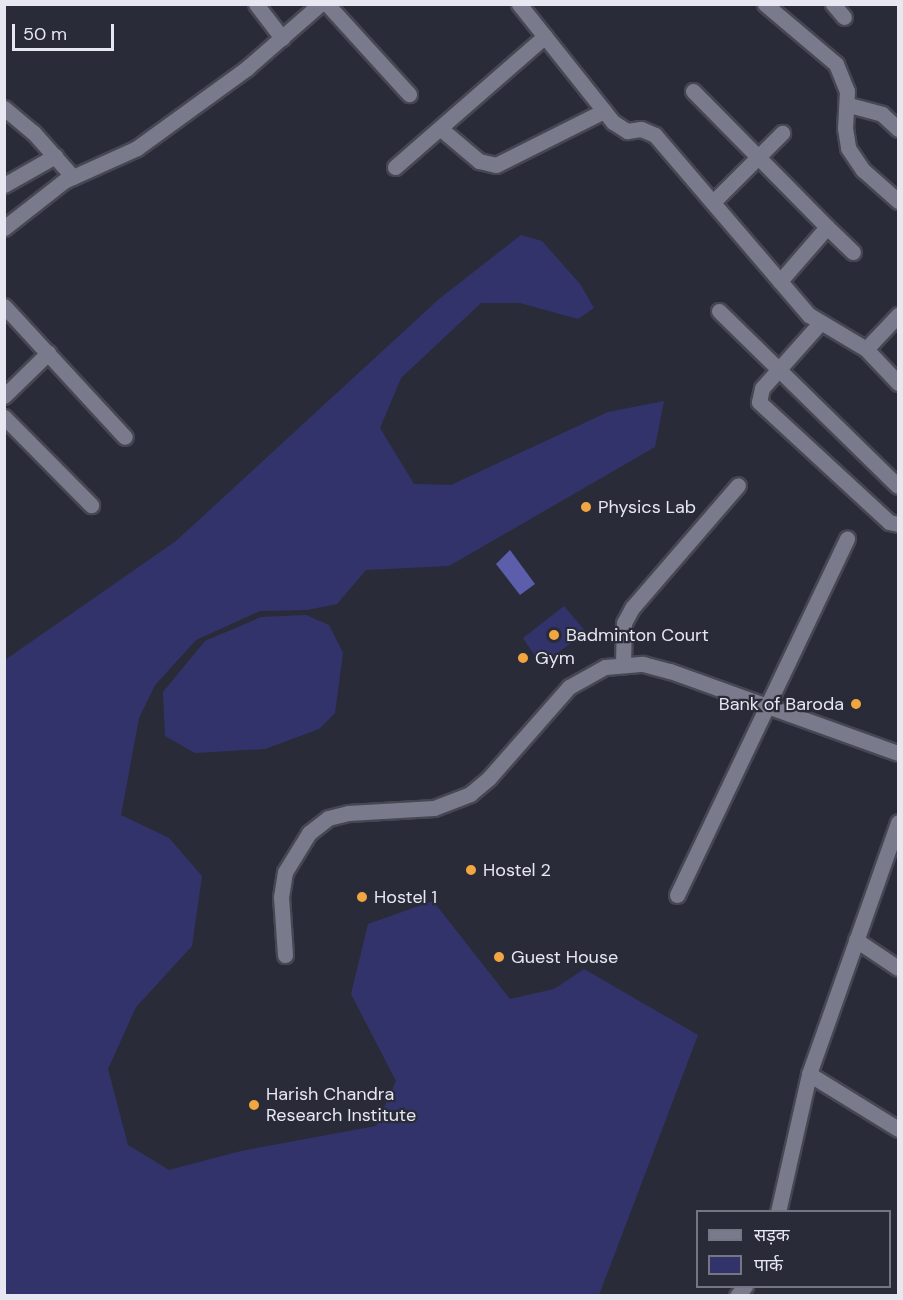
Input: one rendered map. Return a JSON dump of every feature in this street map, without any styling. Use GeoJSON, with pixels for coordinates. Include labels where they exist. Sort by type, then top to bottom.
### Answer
{"type":"FeatureCollection","features":[{"type":"Feature","properties":{"kind":"street"},"geometry":{"type":"LineString","coordinates":[[256,4],[282,38]]}},
{"type":"Feature","properties":{"kind":"street"},"geometry":{"type":"LineString","coordinates":[[4,228],[47,192],[73,177],[137,148],[247,68],[320,4]]}},
{"type":"Feature","properties":{"kind":"street"},"geometry":{"type":"LineString","coordinates":[[327,4],[409,94]]}},
{"type":"Feature","properties":{"kind":"street"},"geometry":{"type":"LineString","coordinates":[[519,4],[619,128],[649,130],[656,135],[780,281],[820,323],[866,349],[898,383]]}},
{"type":"Feature","properties":{"kind":"street"},"geometry":{"type":"LineString","coordinates":[[765,4],[829,55],[842,75],[849,105],[844,129],[848,148],[863,170],[898,201]]}},
{"type":"Feature","properties":{"kind":"street"},"geometry":{"type":"LineString","coordinates":[[832,4],[844,17]]}},
{"type":"Feature","properties":{"kind":"street"},"geometry":{"type":"LineString","coordinates":[[395,167],[441,129],[544,36]]}},
{"type":"Feature","properties":{"kind":"street"},"geometry":{"type":"LineString","coordinates":[[693,92],[759,155],[853,252]]}},
{"type":"Feature","properties":{"kind":"street"},"geometry":{"type":"LineString","coordinates":[[849,105],[882,114],[898,129]]}},
{"type":"Feature","properties":{"kind":"street"},"geometry":{"type":"LineString","coordinates":[[4,108],[55,156],[73,177]]}},
{"type":"Feature","properties":{"kind":"street"},"geometry":{"type":"LineString","coordinates":[[441,129],[479,161],[496,165],[604,111]]}},
{"type":"Feature","properties":{"kind":"street"},"geometry":{"type":"LineString","coordinates":[[713,202],[782,133]]}},
{"type":"Feature","properties":{"kind":"street"},"geometry":{"type":"LineString","coordinates":[[4,184],[55,156]]}},
{"type":"Feature","properties":{"kind":"street"},"geometry":{"type":"LineString","coordinates":[[780,281],[827,227]]}},
{"type":"Feature","properties":{"kind":"street"},"geometry":{"type":"LineString","coordinates":[[4,306],[125,437]]}},
{"type":"Feature","properties":{"kind":"street"},"geometry":{"type":"LineString","coordinates":[[719,311],[898,486]]}},
{"type":"Feature","properties":{"kind":"street"},"geometry":{"type":"LineString","coordinates":[[866,349],[898,315]]}},
{"type":"Feature","properties":{"kind":"street"},"geometry":{"type":"LineString","coordinates":[[820,323],[759,393],[759,402],[889,522],[898,524]]}},
{"type":"Feature","properties":{"kind":"street"},"geometry":{"type":"LineString","coordinates":[[4,396],[48,353]]}},
{"type":"Feature","properties":{"kind":"street"},"geometry":{"type":"LineString","coordinates":[[4,417],[91,505]]}},
{"type":"Feature","properties":{"kind":"street"},"geometry":{"type":"LineString","coordinates":[[624,663],[623,633],[632,608],[738,485]]}},
{"type":"Feature","properties":{"kind":"street"},"geometry":{"type":"LineString","coordinates":[[677,895],[847,539]]}},
{"type":"Feature","properties":{"kind":"street"},"geometry":{"type":"LineString","coordinates":[[285,955],[281,897],[285,872],[309,833],[328,818],[348,813],[434,808],[470,794],[489,778],[568,687],[584,675],[624,663],[670,671],[898,753]]}},
{"type":"Feature","properties":{"kind":"street"},"geometry":{"type":"LineString","coordinates":[[778,1210],[809,1074],[898,822]]}},
{"type":"Feature","properties":{"kind":"street"},"geometry":{"type":"LineString","coordinates":[[856,940],[898,968]]}},
{"type":"Feature","properties":{"kind":"street"},"geometry":{"type":"LineString","coordinates":[[809,1074],[898,1129]]}},
{"type":"Feature","properties":{"kind":"green space"},"geometry":{"type":"Polygon","coordinates":[[[521,235],[542,241],[580,284],[594,308],[578,319],[520,303],[481,303],[401,378],[380,428],[414,484],[451,485],[608,412],[664,401],[655,447],[449,566],[366,570],[337,604],[307,610],[260,611],[196,640],[155,685],[139,718],[121,815],[169,838],[202,876],[192,946],[136,1007],[108,1069],[128,1145],[169,1170],[241,1151],[376,1126],[396,1081],[351,994],[368,924],[433,901],[510,999],[554,989],[584,969],[698,1035],[599,1295],[5,1295],[5,660],[176,541],[439,299],[521,235]]]}},
{"type":"Feature","properties":{"kind":"green space","name":"Badminton Court"},"geometry":{"type":"Polygon","coordinates":[[[564,606],[586,632],[541,665],[523,638],[564,606]]]}},
{"type":"Feature","properties":{"kind":"green space"},"geometry":{"type":"Polygon","coordinates":[[[306,615],[329,625],[343,653],[335,713],[319,729],[265,749],[195,753],[165,736],[163,692],[205,641],[261,617],[306,615]]]}},
{"type":"Feature","properties":{"kind":"shaded area"},"geometry":{"type":"Polygon","coordinates":[[[510,550],[535,584],[520,595],[496,564],[510,550]]]}},
{"type":"Feature","properties":{"kind":"place","name":"Physics Lab"},"geometry":{"type":"Point","coordinates":[586,507]}},
{"type":"Feature","properties":{"kind":"place","name":"Badminton Court"},"geometry":{"type":"Point","coordinates":[554,635]}},
{"type":"Feature","properties":{"kind":"place","name":"Gym"},"geometry":{"type":"Point","coordinates":[523,658]}},
{"type":"Feature","properties":{"kind":"place","name":"Bank of Baroda"},"geometry":{"type":"Point","coordinates":[856,704]}},
{"type":"Feature","properties":{"kind":"place","name":"Hostel 2"},"geometry":{"type":"Point","coordinates":[471,870]}},
{"type":"Feature","properties":{"kind":"place","name":"Hostel 1"},"geometry":{"type":"Point","coordinates":[362,897]}},
{"type":"Feature","properties":{"kind":"place","name":"Guest House"},"geometry":{"type":"Point","coordinates":[499,957]}},
{"type":"Feature","properties":{"kind":"place","name":"Harish Chandra Research Institute"},"geometry":{"type":"Point","coordinates":[254,1105]}}]}
